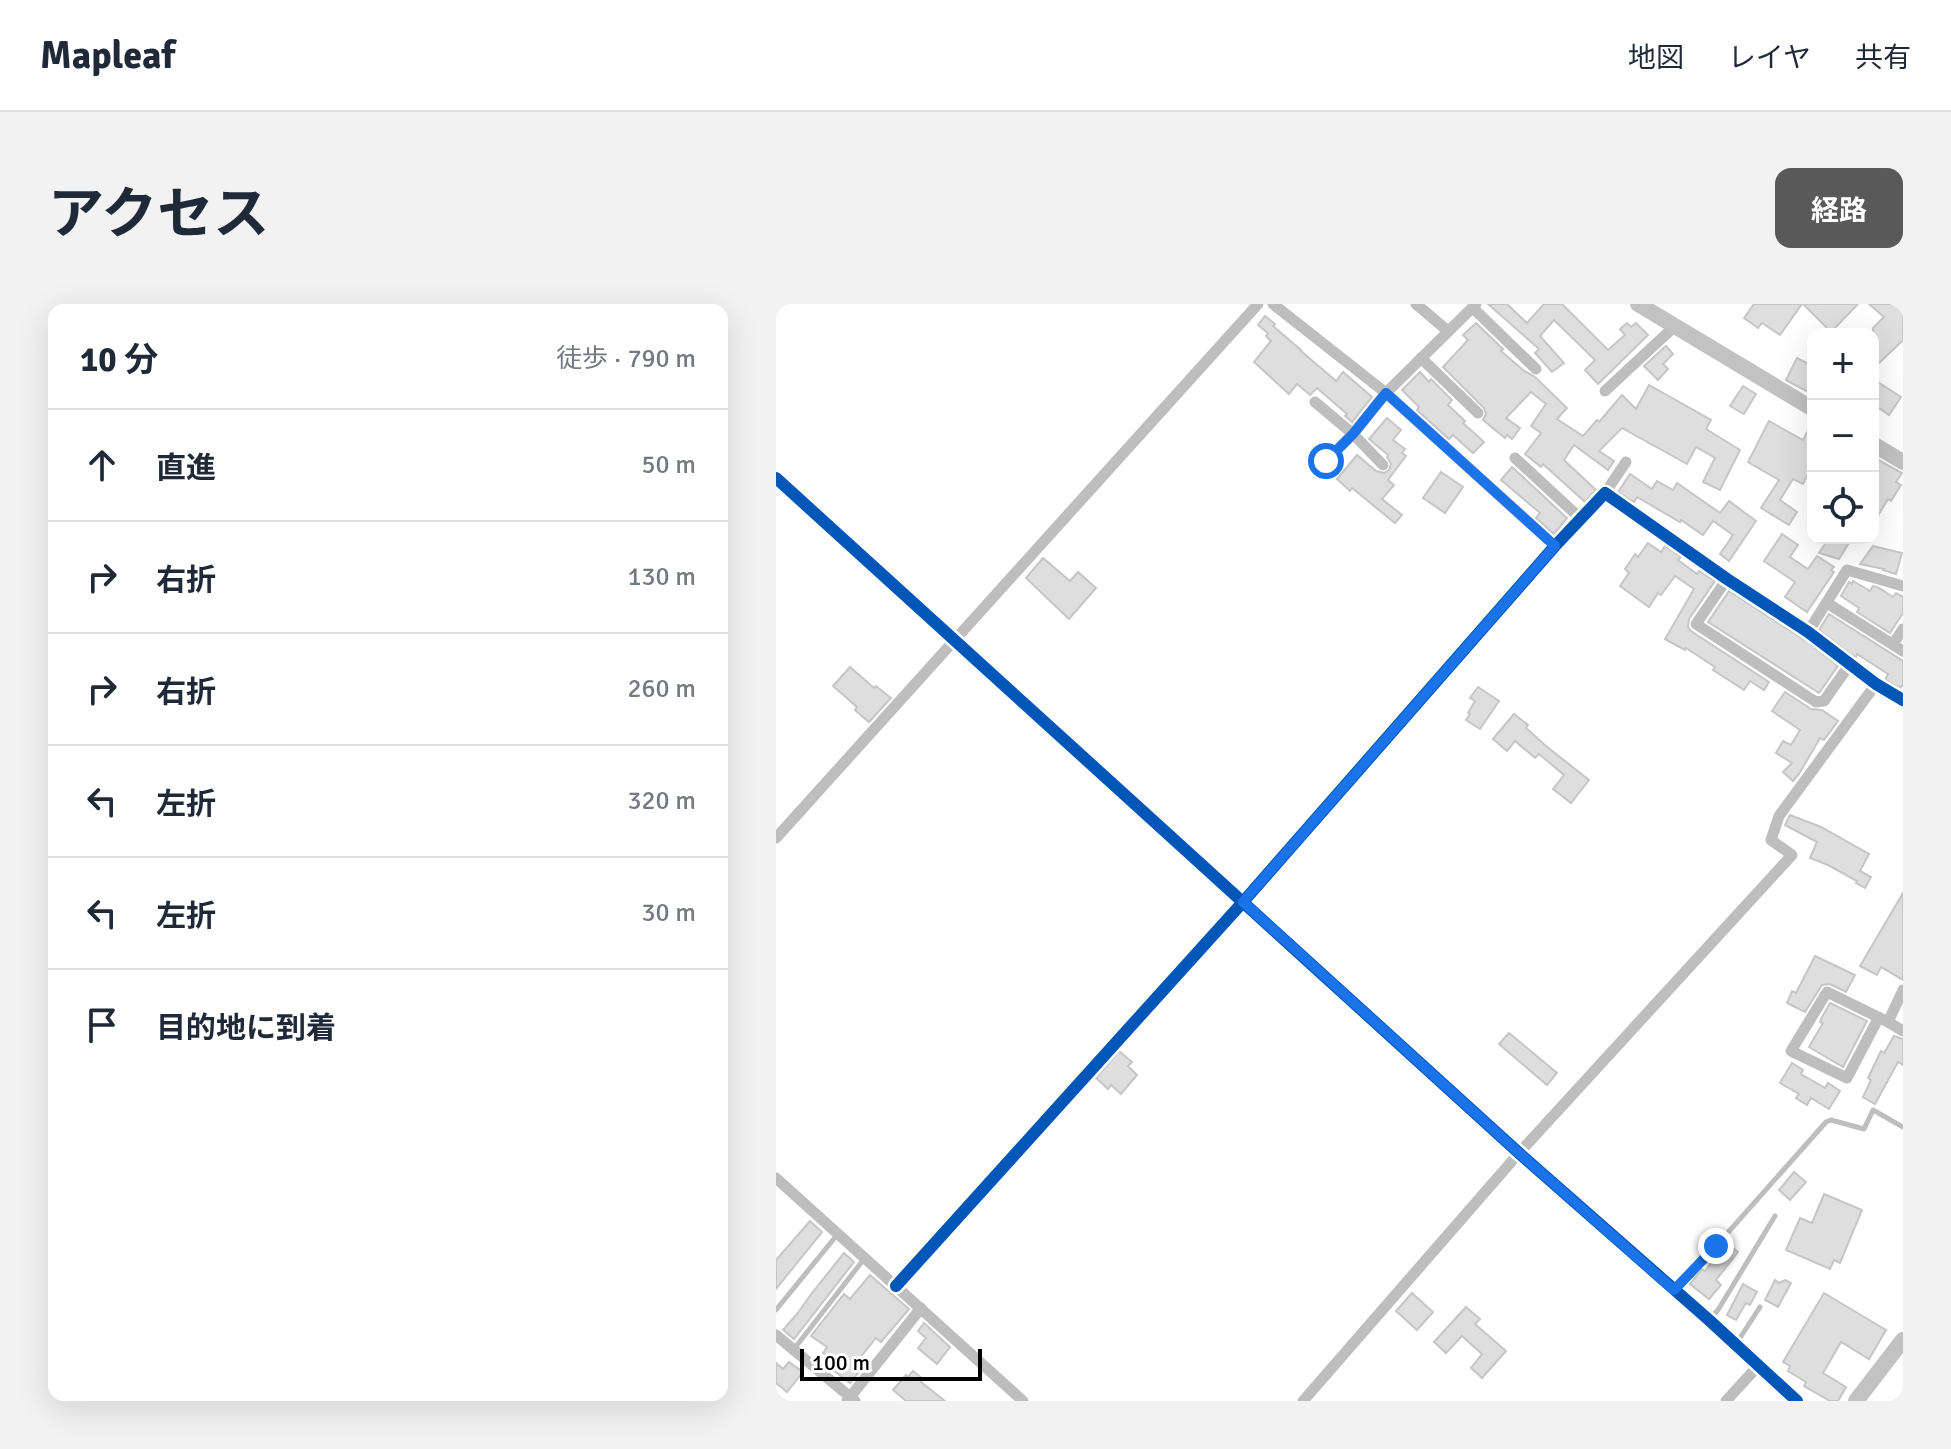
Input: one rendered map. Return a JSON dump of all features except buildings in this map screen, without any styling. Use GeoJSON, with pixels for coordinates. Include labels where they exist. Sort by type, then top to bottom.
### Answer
{"type":"FeatureCollection","features":[{"type":"Feature","properties":{"kind":"street"},"geometry":{"type":"LineString","coordinates":[[776,838],[1258,304]]}},
{"type":"Feature","properties":{"kind":"street"},"geometry":{"type":"LineString","coordinates":[[1273,304],[1386,393],[1555,546]]}},
{"type":"Feature","properties":{"kind":"street"},"geometry":{"type":"LineString","coordinates":[[1416,304],[1448,331]]}},
{"type":"Feature","properties":{"kind":"street"},"geometry":{"type":"LineString","coordinates":[[1638,304],[1659,309],[1675,326],[1807,405]]}},
{"type":"Feature","properties":{"kind":"street"},"geometry":{"type":"LineString","coordinates":[[1326,461],[1386,393],[1475,306],[1536,369]]}},
{"type":"Feature","properties":{"kind":"street"},"geometry":{"type":"LineString","coordinates":[[1605,391],[1675,326]]}},
{"type":"Feature","properties":{"kind":"street"},"geometry":{"type":"LineString","coordinates":[[1421,358],[1478,413]]}},
{"type":"Feature","properties":{"kind":"street"},"geometry":{"type":"LineString","coordinates":[[1315,402],[1383,465]]}},
{"type":"Feature","properties":{"kind":"street"},"geometry":{"type":"LineString","coordinates":[[1879,448],[1903,462]]}},
{"type":"Feature","properties":{"kind":"street"},"geometry":{"type":"LineString","coordinates":[[1515,458],[1581,519]]}},
{"type":"Feature","properties":{"kind":"street"},"geometry":{"type":"LineString","coordinates":[[896,1286],[1243,902],[1605,493],[1626,462]]}},
{"type":"Feature","properties":{"kind":"street"},"geometry":{"type":"LineString","coordinates":[[776,478],[1519,1153],[1797,1401]]}},
{"type":"Feature","properties":{"kind":"street"},"geometry":{"type":"LineString","coordinates":[[1605,493],[1903,700]]}},
{"type":"Feature","properties":{"kind":"street"},"geometry":{"type":"LineString","coordinates":[[1808,632],[1847,570],[1903,586]]}},
{"type":"Feature","properties":{"kind":"street"},"geometry":{"type":"LineString","coordinates":[[1727,579],[1696,624],[1816,702],[1824,701],[1850,664]]}},
{"type":"Feature","properties":{"kind":"street"},"geometry":{"type":"LineString","coordinates":[[1827,603],[1898,648],[1903,629]]}},
{"type":"Feature","properties":{"kind":"street"},"geometry":{"type":"LineString","coordinates":[[1303,1401],[1519,1153],[1792,855],[1771,840],[1779,816],[1876,684]]}},
{"type":"Feature","properties":{"kind":"street"},"geometry":{"type":"LineString","coordinates":[[1903,990],[1884,1020],[1847,1078],[1791,1051],[1827,992],[1884,1020],[1903,1031]]}},
{"type":"Feature","properties":{"kind":"street"},"geometry":{"type":"LineString","coordinates":[[776,1178],[1023,1401]]}},
{"type":"Feature","properties":{"kind":"street"},"geometry":{"type":"LineString","coordinates":[[776,1335],[851,1400],[921,1308]]}},
{"type":"Feature","properties":{"kind":"street"},"geometry":{"type":"LineString","coordinates":[[1856,1401],[1903,1340]]}},
{"type":"Feature","properties":{"kind":"street"},"geometry":{"type":"LineString","coordinates":[[1726,1401],[1758,1366]]}},
{"type":"Feature","properties":{"kind":"lane"},"geometry":{"type":"LineString","coordinates":[[1674,1290],[1826,1122],[1831,1120],[1864,1129],[1873,1110],[1903,1127]]}},
{"type":"Feature","properties":{"kind":"lane"},"geometry":{"type":"LineString","coordinates":[[1709,1320],[1775,1216]]}},
{"type":"Feature","properties":{"kind":"lane"},"geometry":{"type":"LineString","coordinates":[[776,1310],[838,1234]]}},
{"type":"Feature","properties":{"kind":"lane"},"geometry":{"type":"LineString","coordinates":[[793,1349],[864,1258]]}},
{"type":"Feature","properties":{"kind":"lane"},"geometry":{"type":"LineString","coordinates":[[1734,1344],[1760,1307]]}},
{"type":"Feature","properties":{"kind":"cycle path"},"geometry":{"type":"LineString","coordinates":[[776,478],[1519,1153],[1797,1401]]}},
{"type":"Feature","properties":{"kind":"cycle path"},"geometry":{"type":"LineString","coordinates":[[896,1286],[1243,902],[1605,493],[1903,700]]}},
{"type":"Feature","properties":{"kind":"route"},"geometry":{"type":"LineString","coordinates":[[1326,461],[1386,393],[1555,546],[1243,902],[1674,1290],[1716,1246]]}}]}
